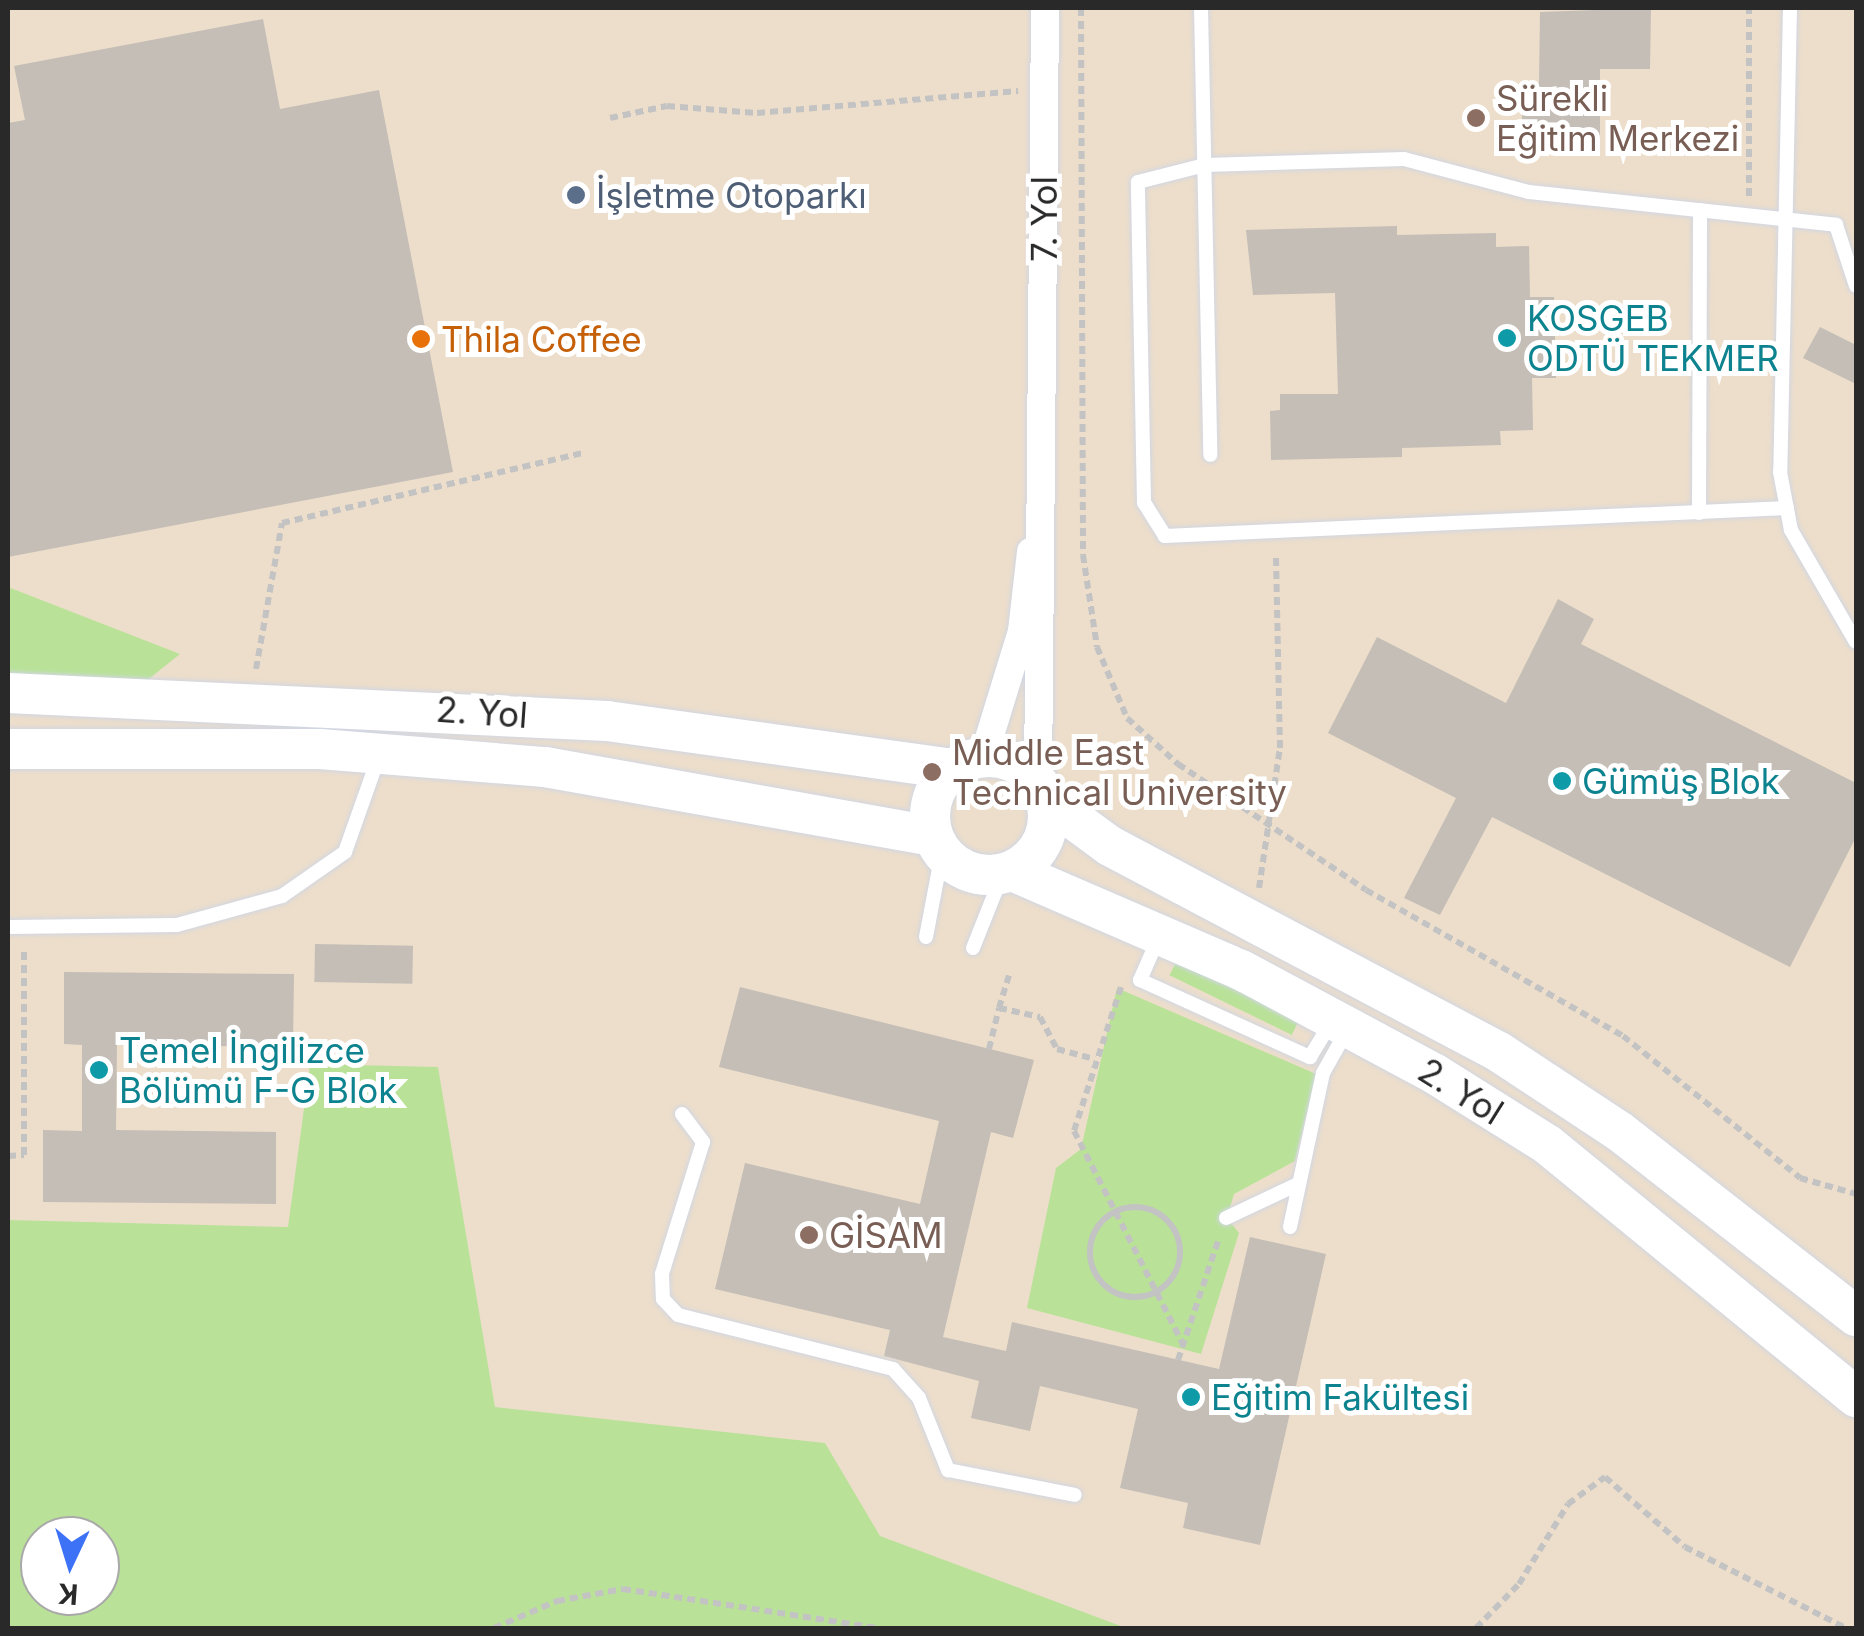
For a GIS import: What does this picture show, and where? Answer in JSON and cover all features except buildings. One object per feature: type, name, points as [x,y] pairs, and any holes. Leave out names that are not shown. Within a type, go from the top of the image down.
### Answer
[{"type":"street","name":"7. Yol","points":[[1042,790],[1044,8]]},
{"type":"street","name":"7. Yol","points":[[968,764],[1022,631],[1044,431]]},
{"type":"street","name":"2. Yol","points":[[8,693],[250,700],[606,721],[968,764],[1007,759],[1110,846],[1254,919],[1514,1062],[1856,1316]]},
{"type":"street","name":"2. Yol","points":[[8,749],[380,754],[545,767],[938,844],[974,874],[1007,873],[1161,934],[1342,1020],[1548,1146],[1843,1386]]},
{"type":"street","points":[[938,844],[932,800],[968,764]]},
{"type":"street","points":[[1007,873],[1039,849],[1042,790]]},
{"type":"street","points":[[1843,1386],[1856,1327]]},
{"type":"lane","points":[[1200,8],[1210,455]]},
{"type":"lane","points":[[1790,8],[1786,508],[1818,589],[1856,642]]},
{"type":"lane","points":[[1786,508],[1276,537],[1165,536],[1144,503],[1138,182],[1205,165],[1404,159],[1529,192],[1836,225],[1856,286]]},
{"type":"lane","points":[[1699,513],[1700,210]]},
{"type":"lane","points":[[8,927],[178,926],[282,896],[346,852],[380,754]]},
{"type":"lane","points":[[926,936],[938,844]]},
{"type":"lane","points":[[973,948],[1007,873]]},
{"type":"lane","points":[[1161,934],[1140,980],[1310,1058],[1342,1020]]},
{"type":"lane","points":[[1290,1227],[1323,1073],[1342,1020]]},
{"type":"lane","points":[[682,1114],[703,1142],[662,1274],[663,1299],[678,1315],[893,1369],[919,1398],[948,1470],[1075,1495]]},
{"type":"lane","points":[[1226,1218],[1298,1184]]},
{"type":"path","points":[[1082,8],[1084,555],[1096,647],[1127,718],[1268,825],[1624,1036],[1800,1178],[1856,1194]]},
{"type":"path","points":[[1748,215],[1750,8]]},
{"type":"path","points":[[610,118],[667,106],[758,113],[1044,88]]},
{"type":"path","points":[[250,700],[282,522],[582,453]]},
{"type":"path","points":[[1254,919],[1280,748],[1276,537]]},
{"type":"path","points":[[8,1156],[24,1155],[24,929]]},
{"type":"path","points":[[989,1049],[1008,974]]},
{"type":"path","points":[[1140,980],[1117,988],[1074,1131],[1183,1344]]},
{"type":"path","points":[[999,1008],[1040,1018],[1057,1049],[1096,1059]]},
{"type":"path","points":[[1148,1206],[1178,1233],[1176,1268],[1158,1290],[1122,1296],[1093,1275],[1090,1254],[1112,1210],[1148,1206]]},
{"type":"path","points":[[1178,1360],[1226,1218]]},
{"type":"path","points":[[1476,1628],[1519,1584],[1568,1504],[1605,1476],[1684,1547],[1846,1628]]},
{"type":"path","points":[[494,1628],[557,1601],[623,1589],[879,1628]]},
{"type":"shaded area","name":"Middle East Technical University","points":[[8,8],[1856,8],[1856,1628],[8,1628]]},
{"type":"green space","points":[[8,587],[180,654],[145,682],[8,675]]},
{"type":"green space","points":[[1177,960],[1299,1020],[1292,1035],[1170,975]]},
{"type":"green space","points":[[1117,988],[1316,1074],[1295,1161],[1234,1194],[1227,1218],[1239,1233],[1201,1354],[1027,1308],[1056,1168],[1081,1149]]},
{"type":"green space","points":[[310,1064],[438,1067],[495,1407],[825,1443],[880,1536],[1126,1628],[8,1628],[8,1220],[288,1227]]},
{"type":"place","name":"Sürekli Eğitim Merkezi","points":[[1476,118]]},
{"type":"place","name":"İşletme Otoparkı","points":[[576,195]]},
{"type":"place","name":"KOSGEB ODTÜ TEKMER","points":[[1507,338]]},
{"type":"place","name":"Thila Coffee","points":[[421,339]]},
{"type":"place","name":"Middle East Technical University","points":[[932,772]]},
{"type":"place","name":"Gümüş Blok","points":[[1562,781]]},
{"type":"place","name":"Temel İngilizce Bölümü F-G Blok","points":[[99,1070]]},
{"type":"place","name":"GİSAM","points":[[809,1235]]},
{"type":"place","name":"Eğitim Fakültesi","points":[[1191,1397]]}]
